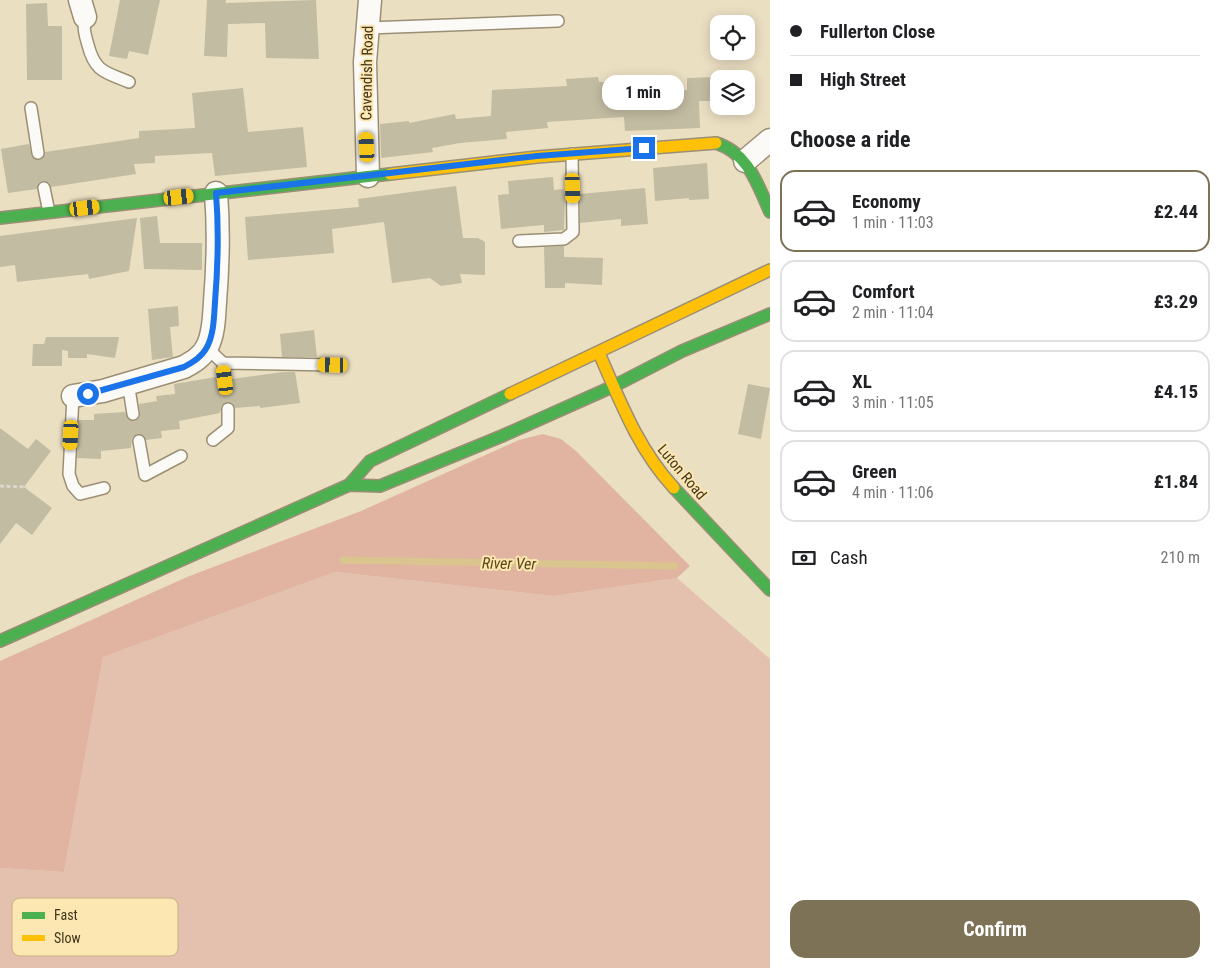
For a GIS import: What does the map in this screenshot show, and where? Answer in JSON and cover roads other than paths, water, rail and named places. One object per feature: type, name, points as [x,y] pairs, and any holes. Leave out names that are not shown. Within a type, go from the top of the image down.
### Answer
[{"type":"main road","points":[[1,218],[572,154],[716,143],[729,146],[745,160],[770,212]]},
{"type":"main road","points":[[0,641],[349,485],[370,461],[599,354],[770,270]]},
{"type":"main road","points":[[349,485],[380,486],[502,436],[614,386],[682,351],[770,314]]},
{"type":"main road","name":"Luton Road","points":[[599,354],[640,444],[658,471],[770,590]]},
{"type":"street","name":"Cavendish Road","points":[[368,176],[365,62],[370,0]]},
{"type":"street","points":[[745,160],[770,140]]},
{"type":"street","points":[[73,396],[103,390],[184,367],[194,362],[207,348],[212,330],[218,261],[219,229],[216,193]]},
{"type":"lane","points":[[83,9],[83,27],[92,61],[106,73],[129,82]]},
{"type":"lane","points":[[368,28],[558,21]]},
{"type":"lane","points":[[31,108],[38,153]]},
{"type":"lane","points":[[519,241],[564,239],[573,232],[572,154]]},
{"type":"lane","points":[[44,188],[48,212]]},
{"type":"lane","points":[[0,205],[1,218]]},
{"type":"lane","points":[[207,348],[223,363],[225,380]]},
{"type":"lane","points":[[223,363],[333,365]]},
{"type":"lane","points":[[128,382],[134,414]]},
{"type":"lane","points":[[73,396],[70,474],[73,486],[80,494],[104,488]]},
{"type":"lane","points":[[213,440],[228,428],[228,409]]},
{"type":"lane","points":[[139,442],[145,474],[180,456]]},
{"type":"waterway","name":"River Ver","points":[[343,560],[675,566]]}]
